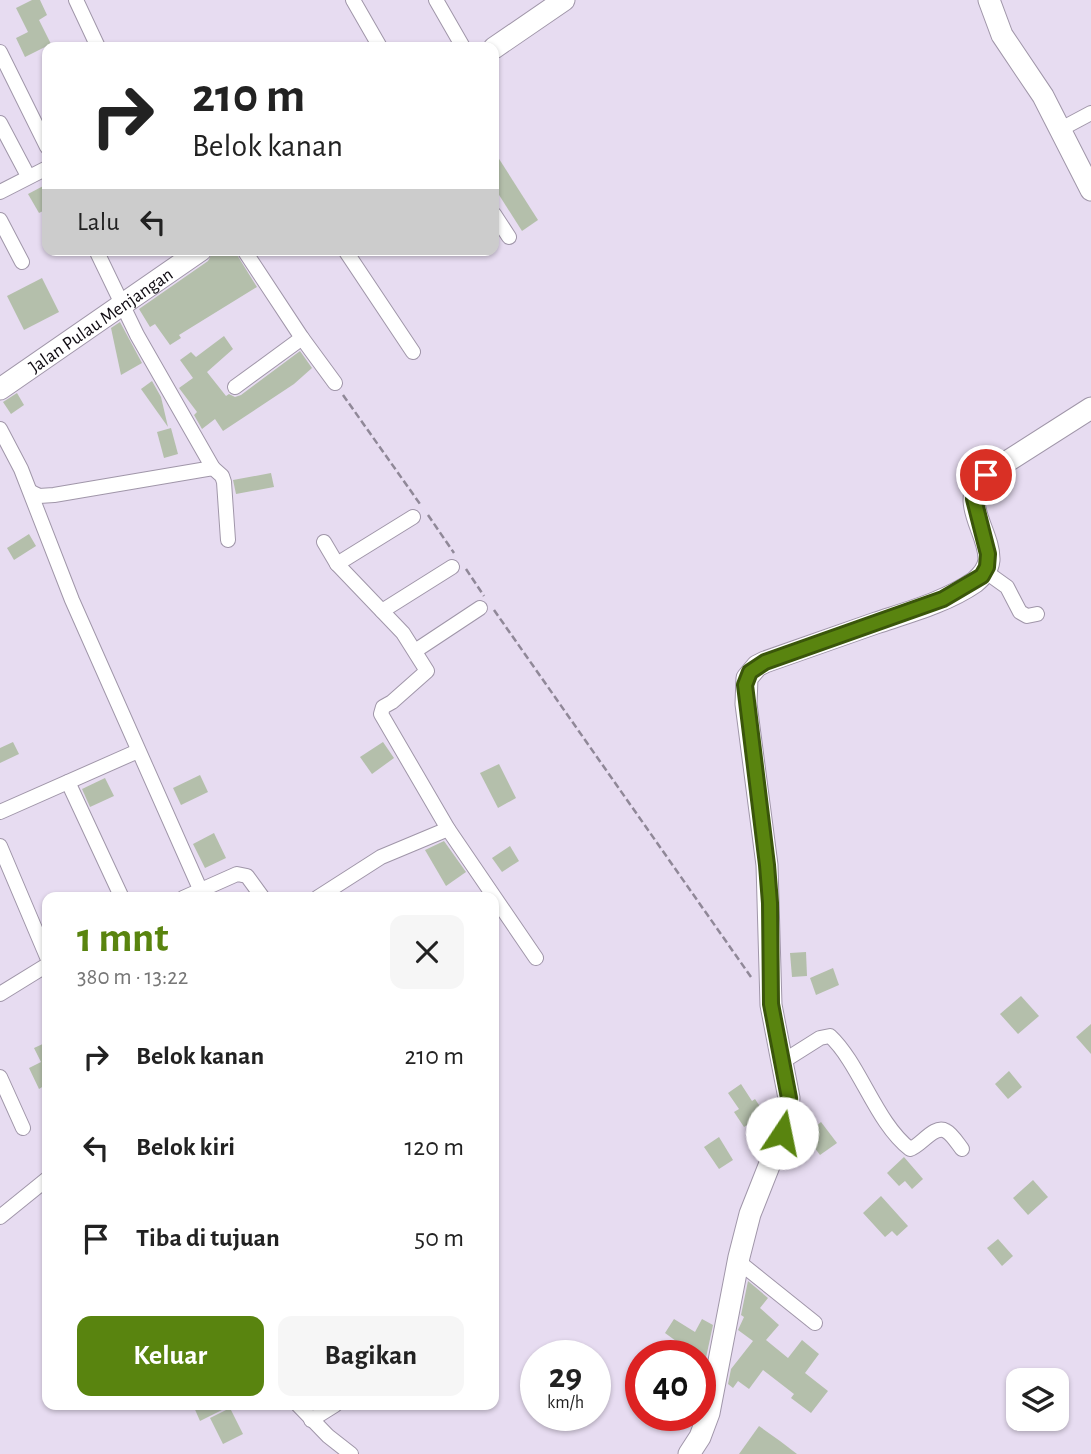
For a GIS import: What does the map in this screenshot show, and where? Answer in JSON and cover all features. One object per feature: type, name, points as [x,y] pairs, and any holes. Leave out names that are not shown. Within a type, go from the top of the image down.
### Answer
[{"type":"street","points":[[76,0],[96,42]]},
{"type":"street","points":[[353,0],[377,42]]},
{"type":"street","points":[[436,0],[460,42]]},
{"type":"street","points":[[499,45],[564,0]]},
{"type":"street","points":[[989,0],[1002,35],[1030,74],[1091,190]]},
{"type":"street","points":[[0,52],[42,137]]},
{"type":"street","points":[[1061,129],[1091,113]]},
{"type":"street","points":[[0,123],[28,176]]},
{"type":"street","points":[[0,192],[42,169]]},
{"type":"street","points":[[0,220],[22,262]]},
{"type":"street","points":[[499,222],[509,237]]},
{"type":"street","points":[[99,256],[165,385],[214,468],[222,476],[228,540]]},
{"type":"street","name":"Jalan Pulau Menjangan","points":[[0,389],[192,256]]},
{"type":"street","points":[[248,256],[335,383]]},
{"type":"street","points":[[349,256],[413,352]]},
{"type":"street","points":[[235,387],[302,338]]},
{"type":"street","points":[[689,1454],[700,1437],[709,1413],[750,1214],[787,1117],[789,1098],[771,1004],[768,878],[746,704],[747,678],[757,666],[765,662],[943,599],[975,582],[986,572],[988,554],[974,499],[977,483],[1091,408]]},
{"type":"street","points":[[0,429],[31,492],[72,600],[202,892]]},
{"type":"street","points":[[31,492],[39,496],[54,495],[214,468]]},
{"type":"street","points":[[337,564],[413,517]]},
{"type":"street","points":[[324,542],[337,564],[403,633],[428,671],[383,707],[381,714],[448,829],[491,892]]},
{"type":"street","points":[[382,611],[456,561]]},
{"type":"street","points":[[986,572],[1007,587],[1020,612],[1027,616],[1037,614]]},
{"type":"street","points":[[415,651],[487,605]]},
{"type":"street","points":[[0,812],[138,751]]},
{"type":"street","points":[[68,782],[118,892]]},
{"type":"street","points":[[326,892],[381,857],[448,829]]},
{"type":"street","points":[[0,846],[42,945]]},
{"type":"street","points":[[204,892],[230,876],[242,874],[247,876],[259,892]]},
{"type":"street","points":[[499,904],[536,958]]},
{"type":"street","points":[[0,994],[42,968]]},
{"type":"street","points":[[782,1062],[822,1037],[830,1036],[906,1146],[915,1148],[932,1133],[942,1129],[947,1131],[962,1149]]},
{"type":"street","points":[[0,1077],[23,1128]]},
{"type":"street","points":[[0,1217],[42,1183]]},
{"type":"street","points":[[738,1262],[815,1323]]},
{"type":"street","points":[[302,1410],[342,1451]]},
{"type":"street","points":[[311,1420],[327,1410]]},
{"type":"path","points":[[335,383],[456,561],[755,982]]},
{"type":"building","points":[[32,0],[40,0],[47,15],[39,20],[50,42],[42,42],[42,48],[25,57],[16,38],[28,32],[16,8]]},
{"type":"building","points":[[499,159],[538,220],[522,231],[499,195]]},
{"type":"building","points":[[42,187],[42,212],[39,213],[28,194]]},
{"type":"building","points":[[211,256],[238,256],[257,287],[179,335],[181,338],[170,345],[155,324],[150,327],[139,309],[208,261]]},
{"type":"building","points":[[42,278],[59,312],[24,330],[7,296]]},
{"type":"building","points":[[120,322],[142,363],[121,375],[111,328]]},
{"type":"building","points":[[224,336],[233,349],[207,372],[226,396],[241,395],[300,351],[312,368],[294,384],[223,431],[215,419],[202,429],[194,415],[197,412],[179,388],[193,378],[180,360],[191,352],[196,357]]},
{"type":"building","points":[[152,381],[161,397],[168,427],[141,389]]},
{"type":"building","points":[[17,393],[24,405],[11,414],[3,402]]},
{"type":"building","points":[[171,428],[178,454],[164,458],[157,432]]},
{"type":"building","points":[[271,473],[274,487],[236,494],[233,480]]},
{"type":"building","points":[[29,534],[36,546],[14,560],[7,548]]},
{"type":"building","points":[[13,742],[19,754],[0,763],[0,748]]},
{"type":"building","points":[[383,742],[394,758],[372,774],[360,757]]},
{"type":"building","points":[[499,764],[516,798],[498,808],[480,773]]},
{"type":"building","points":[[200,775],[208,792],[181,805],[173,788]]},
{"type":"building","points":[[105,778],[114,796],[90,807],[82,789]]},
{"type":"building","points":[[214,833],[226,858],[205,868],[193,844]]},
{"type":"building","points":[[444,841],[466,872],[446,886],[425,850]]},
{"type":"building","points":[[510,846],[519,861],[502,872],[492,858]]},
{"type":"building","points":[[806,952],[807,976],[792,977],[790,953]]},
{"type":"building","points":[[833,968],[839,985],[816,995],[810,978]]},
{"type":"building","points":[[1021,996],[1039,1016],[1018,1034],[1000,1014]]},
{"type":"building","points":[[1091,1024],[1091,1054],[1076,1037]]},
{"type":"building","points":[[42,1044],[42,1087],[39,1089],[29,1068],[41,1062],[34,1048]]},
{"type":"building","points":[[1009,1071],[1022,1087],[1008,1099],[995,1084]]},
{"type":"building","points":[[741,1084],[765,1114],[744,1127],[734,1112],[739,1109],[728,1093]]},
{"type":"building","points":[[821,1122],[837,1143],[820,1155],[805,1135]]},
{"type":"building","points":[[719,1137],[733,1160],[719,1169],[704,1147]]},
{"type":"building","points":[[904,1157],[923,1179],[912,1189],[905,1181],[899,1186],[887,1173]]},
{"type":"building","points":[[1033,1180],[1048,1197],[1028,1215],[1013,1198]]},
{"type":"building","points":[[881,1196],[908,1226],[897,1236],[892,1231],[885,1237],[863,1213]]},
{"type":"building","points":[[998,1239],[1013,1256],[1002,1266],[987,1248]]},
{"type":"building","points":[[748,1281],[768,1298],[760,1308],[779,1325],[766,1340],[788,1358],[802,1340],[819,1354],[805,1373],[828,1391],[811,1413],[791,1398],[794,1394],[763,1370],[749,1389],[738,1381],[733,1388],[728,1384],[731,1369],[753,1341],[738,1330],[744,1317],[741,1315]]},
{"type":"building","points":[[674,1319],[695,1332],[702,1319],[713,1325],[710,1340],[675,1340],[665,1333]]},
{"type":"building","points":[[195,1410],[222,1410],[200,1421]]},
{"type":"building","points":[[231,1410],[243,1434],[223,1444],[210,1418]]},
{"type":"building","points":[[759,1426],[780,1441],[797,1454],[739,1454]]},
{"type":"route","points":[[782,1133],[789,1098],[771,1004],[770,903],[746,704],[747,678],[750,672],[765,662],[902,615],[943,599],[975,582],[986,572],[989,561],[974,499],[977,483],[986,475]]}]
